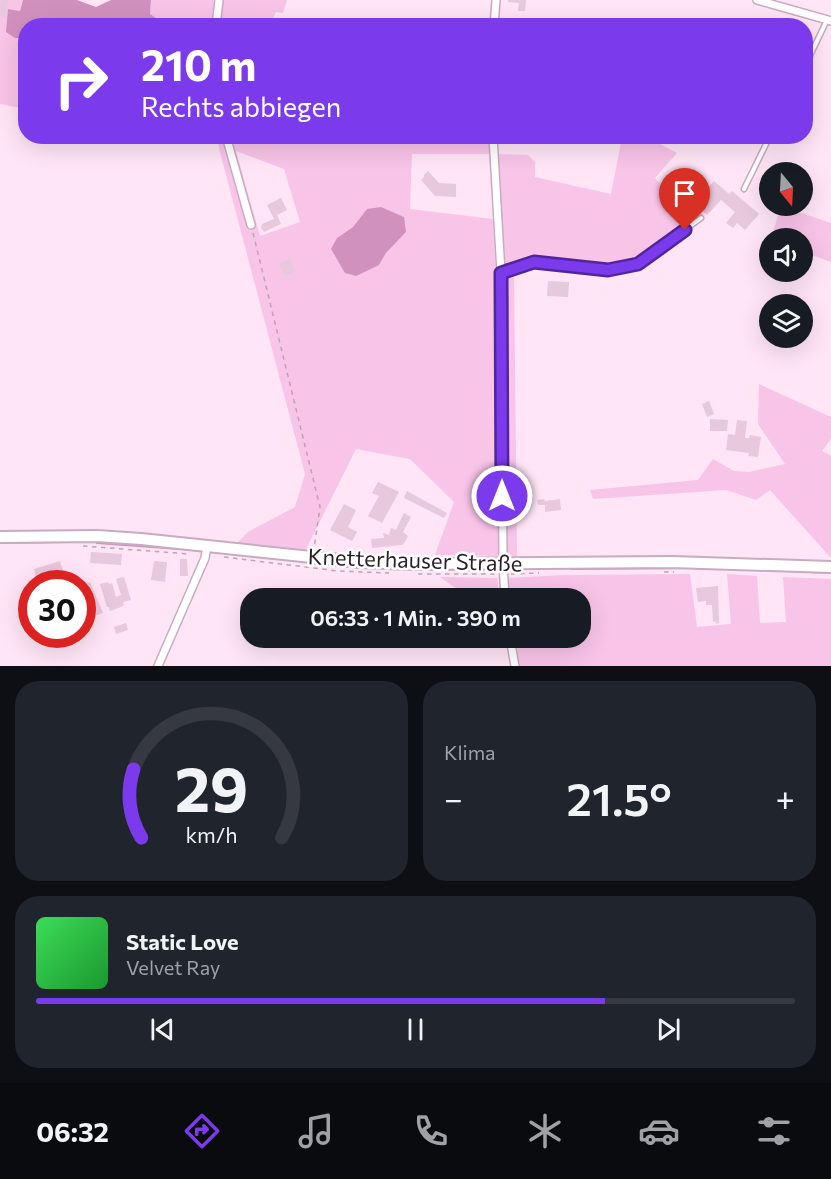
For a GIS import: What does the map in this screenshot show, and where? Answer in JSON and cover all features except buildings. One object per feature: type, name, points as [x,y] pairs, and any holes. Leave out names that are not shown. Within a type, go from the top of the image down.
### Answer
[{"type":"street","points":[[217,18],[219,0]]},
{"type":"street","points":[[495,18],[496,0]]},
{"type":"street","points":[[757,0],[829,20]]},
{"type":"street","points":[[228,144],[251,225]]},
{"type":"street","points":[[493,144],[501,273],[504,588]]},
{"type":"street","name":"Knetterhauser Straße","points":[[0,537],[97,536],[206,550],[503,569],[672,562],[831,567]]},
{"type":"street","points":[[158,666],[206,550]]},
{"type":"street","points":[[512,648],[515,666]]},
{"type":"lane","points":[[813,51],[829,20]]},
{"type":"lane","points":[[744,189],[766,144]]},
{"type":"lane","points":[[501,273],[534,262],[608,270],[638,264],[701,218]]},
{"type":"path","points":[[251,225],[320,507],[317,538],[311,558]]},
{"type":"path","points":[[78,545],[206,550],[338,571],[393,573]]},
{"type":"path","points":[[415,574],[503,569],[545,572]]},
{"type":"path","points":[[660,572],[684,572]]},
{"type":"shaded area","points":[[0,0],[23,0],[20,11],[8,9],[18,25],[18,108],[0,104]]},
{"type":"shaded area","points":[[23,0],[77,0],[96,7],[111,0],[151,0],[150,14],[156,18],[18,18],[18,38],[15,38],[6,32],[8,9],[20,11]]},
{"type":"shaded area","points":[[151,0],[214,0],[212,18],[156,18],[150,14]]},
{"type":"shaded area","points":[[223,0],[287,0],[283,13],[276,12],[273,18],[221,18]]},
{"type":"shaded area","points":[[218,144],[489,144],[489,154],[412,154],[410,209],[493,219],[497,302],[503,264],[497,154],[528,155],[535,162],[535,177],[611,194],[621,144],[660,144],[677,153],[655,178],[692,222],[634,262],[615,266],[549,257],[533,259],[514,271],[517,556],[435,555],[454,502],[410,459],[356,449],[305,551],[237,543],[248,532],[295,507],[305,474]],"holes":[[[236,151],[284,169],[300,222],[260,236]],[[367,209],[406,232],[386,253],[379,265],[337,238],[353,227]]]},
{"type":"shaded area","points":[[381,207],[404,217],[406,232],[386,253],[379,265],[356,276],[345,273],[331,249],[337,238],[353,227],[367,209]]},
{"type":"shaded area","points":[[778,216],[810,216],[831,223],[831,262],[813,256],[813,228],[774,228]]},
{"type":"shaded area","points":[[759,384],[831,417],[831,439],[822,451],[831,456],[831,558],[770,490],[756,500],[726,490],[593,499],[590,490],[698,480],[713,459],[734,471],[749,472],[785,464],[758,424]]},
{"type":"shaded area","points":[[690,574],[697,627],[731,624],[727,574],[757,576],[760,623],[786,622],[783,577],[831,579],[831,666],[520,666],[517,648],[591,648],[591,588],[509,588],[508,578]]},
{"type":"shaded area","points":[[440,577],[497,578],[498,588],[455,588]]},
{"type":"waterway","points":[[0,543],[60,542]]},
{"type":"waterway","points":[[97,543],[193,550]]},
{"type":"waterway","points":[[571,569],[685,568]]},
{"type":"waterway","points":[[693,568],[717,569]]},
{"type":"waterway","points":[[789,571],[831,573]]},
{"type":"route","points":[[502,496],[501,273],[534,262],[608,270],[638,264],[685,230]]}]
